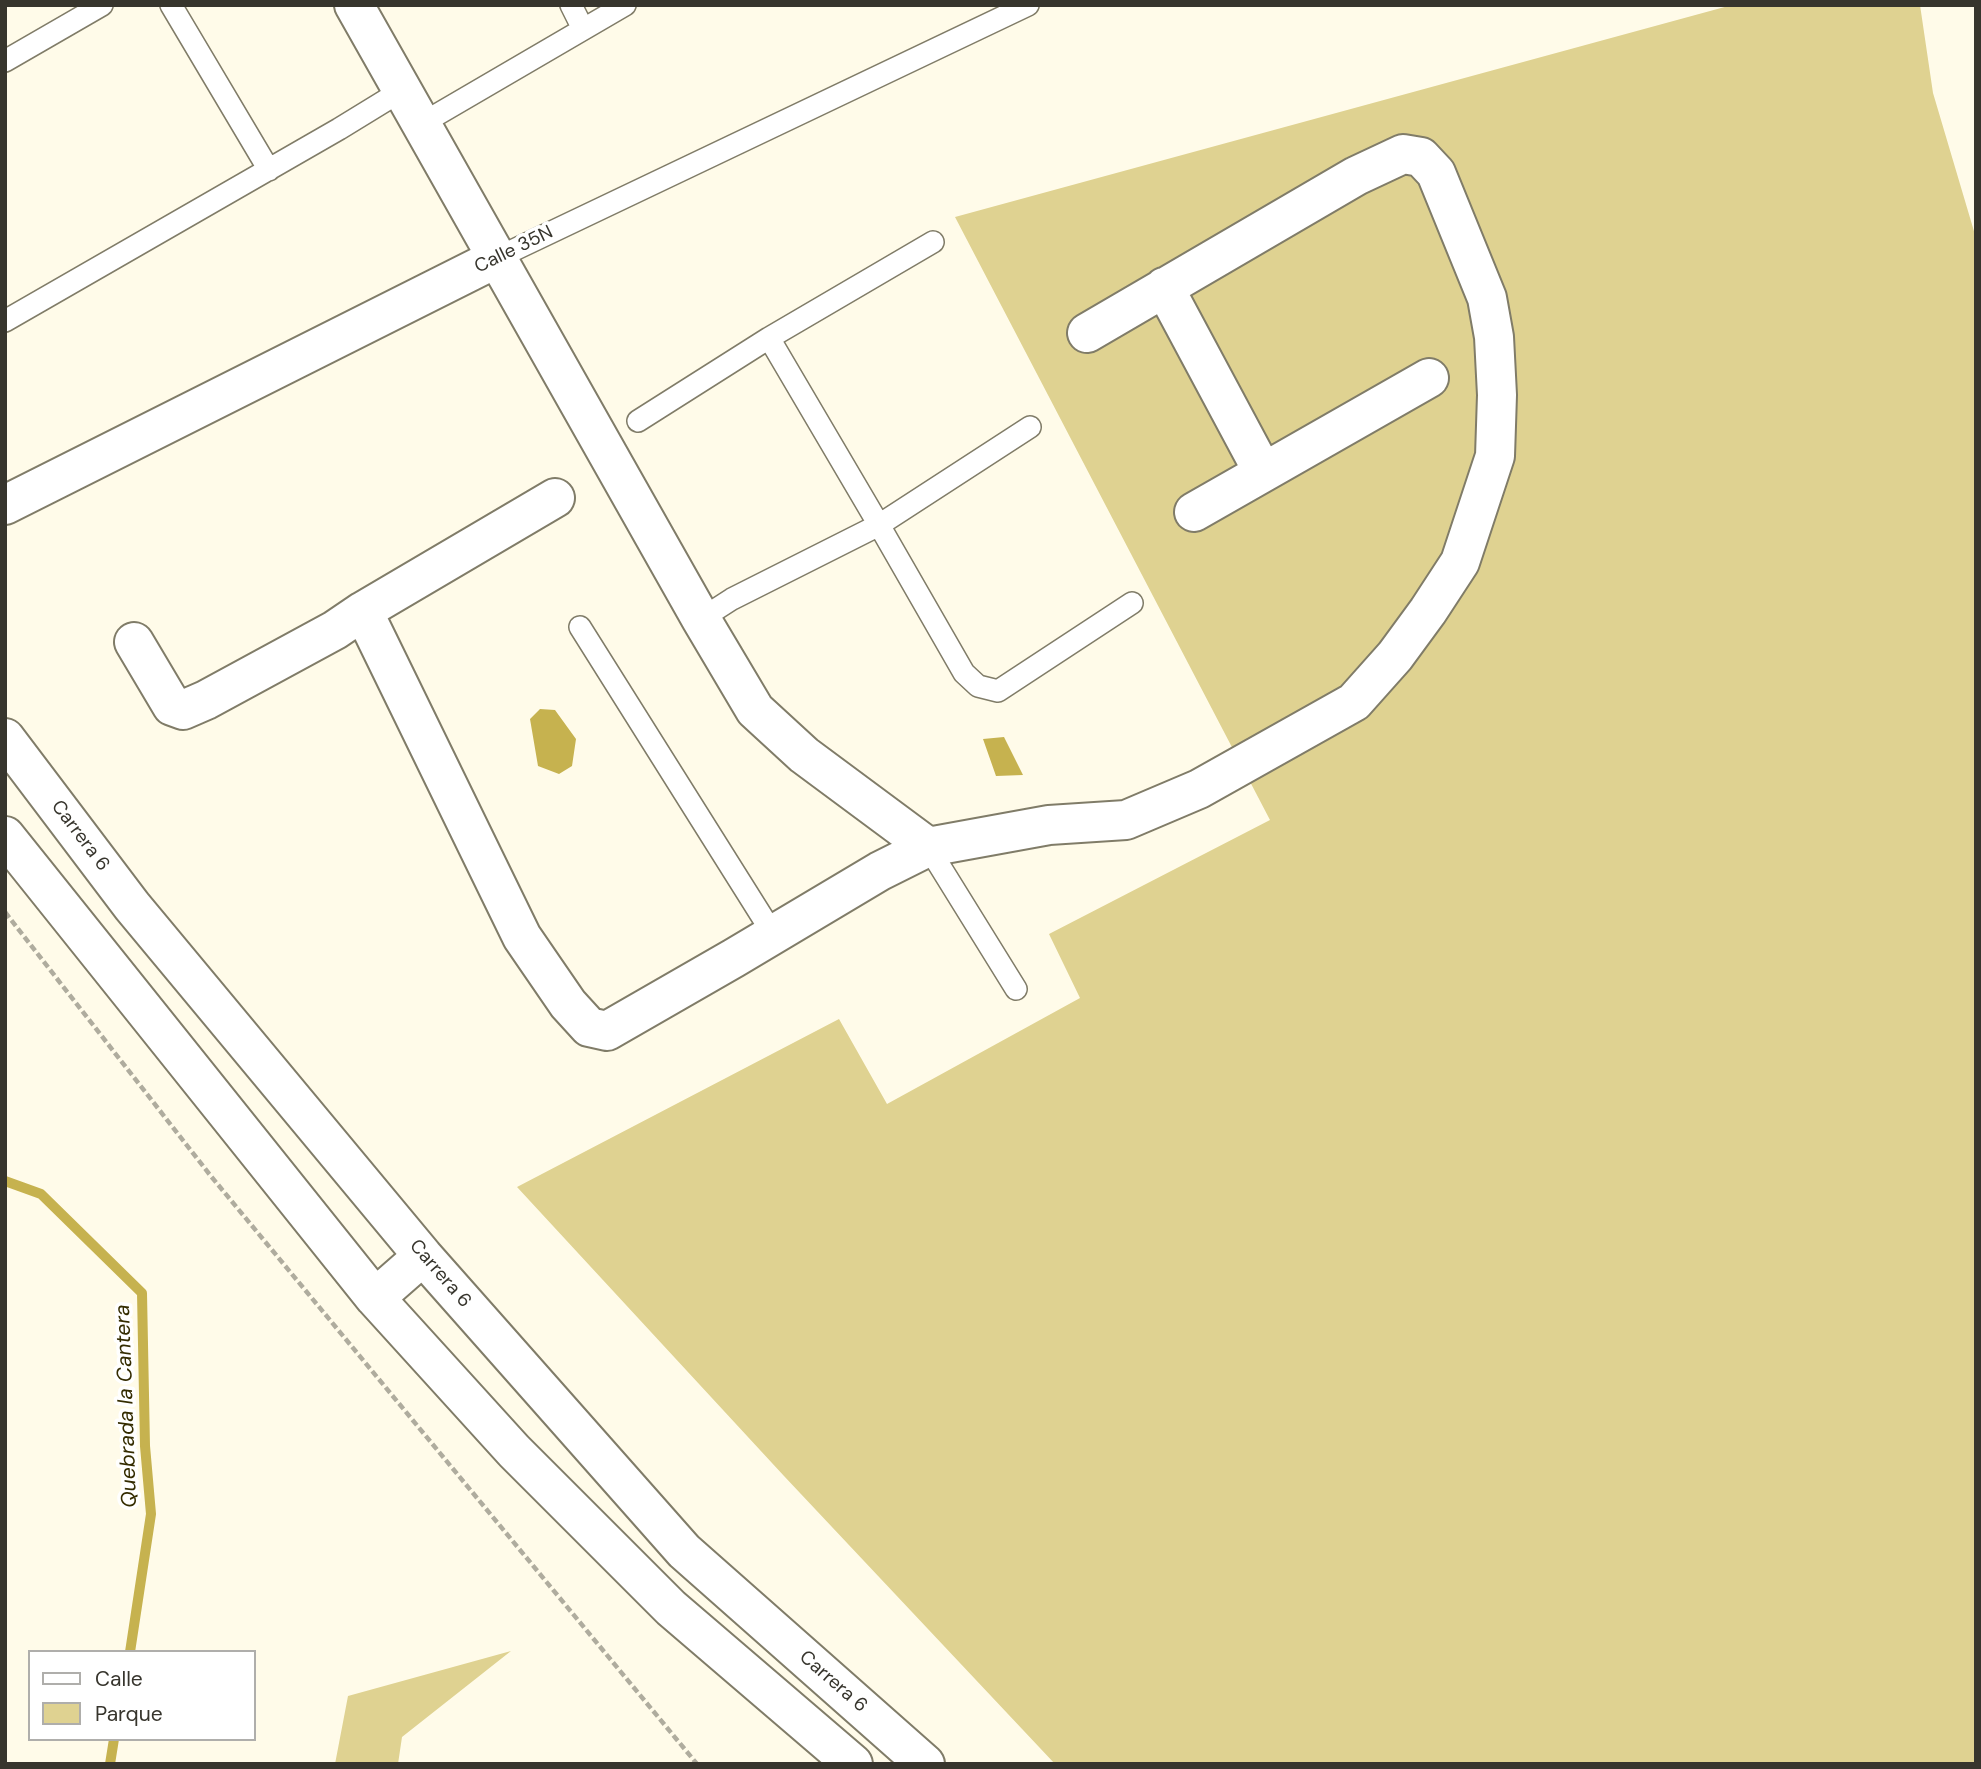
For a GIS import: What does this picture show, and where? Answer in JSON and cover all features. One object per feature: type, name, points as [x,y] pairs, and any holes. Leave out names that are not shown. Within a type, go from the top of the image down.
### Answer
[{"type":"street","points":[[354,5],[755,710],[804,755],[928,847]]},
{"type":"street","points":[[363,611],[522,937],[568,1003],[589,1027],[607,1031],[880,871],[928,847],[1049,825],[1126,820],[1199,789],[1354,702],[1395,656],[1428,611],[1460,562],[1495,456],[1497,395],[1494,337],[1487,298],[1436,173],[1421,157],[1403,154],[1356,176],[1087,332]]},
{"type":"street","name":"Calle 35N","points":[[5,505],[497,258]]},
{"type":"street","points":[[1164,288],[1263,472]]},
{"type":"street","points":[[1194,512],[1429,378]]},
{"type":"street","points":[[134,642],[172,706],[183,709],[206,700],[335,631],[363,611],[555,498]]},
{"type":"street","name":"Carrera 6","points":[[5,738],[132,906],[423,1256],[684,1551],[925,1764]]},
{"type":"street","points":[[5,836],[375,1298],[514,1451],[671,1608],[853,1764]]},
{"type":"street","points":[[375,1298],[423,1256]]},
{"type":"lane","points":[[5,61],[102,5]]},
{"type":"lane","points":[[171,5],[269,170]]},
{"type":"lane","points":[[571,5],[583,29]]},
{"type":"lane","points":[[421,124],[625,5]]},
{"type":"lane","name":"Calle 35N","points":[[497,258],[1028,5]]},
{"type":"lane","points":[[5,321],[339,130],[401,91]]},
{"type":"lane","points":[[638,421],[769,338],[933,242]]},
{"type":"lane","points":[[769,338],[964,673],[978,686],[998,691],[1132,603]]},
{"type":"lane","points":[[701,619],[732,599],[879,525],[1030,427]]},
{"type":"lane","points":[[580,627],[773,934]]},
{"type":"lane","points":[[928,847],[1016,989]]},
{"type":"path","points":[[5,912],[210,1175],[697,1764]]},
{"type":"green space","points":[[1732,5],[1920,5],[1933,93],[1976,238],[1976,1764],[1055,1764],[517,1187],[839,1019],[887,1104],[1080,998],[1049,934],[1270,820],[955,217]]},
{"type":"green space","points":[[511,1651],[402,1737],[398,1764],[335,1764],[348,1696]]},
{"type":"shaded area","points":[[540,709],[555,710],[576,739],[572,766],[559,774],[538,766],[530,719]]},
{"type":"shaded area","points":[[1004,737],[1023,775],[996,776],[983,739]]},
{"type":"waterway","name":"Quebrada la Cantera","points":[[5,1181],[41,1194],[142,1293],[145,1446],[151,1514],[130,1650]]},
{"type":"waterway","name":"Quebrada la Cantera","points":[[110,1764],[114,1741]]}]
